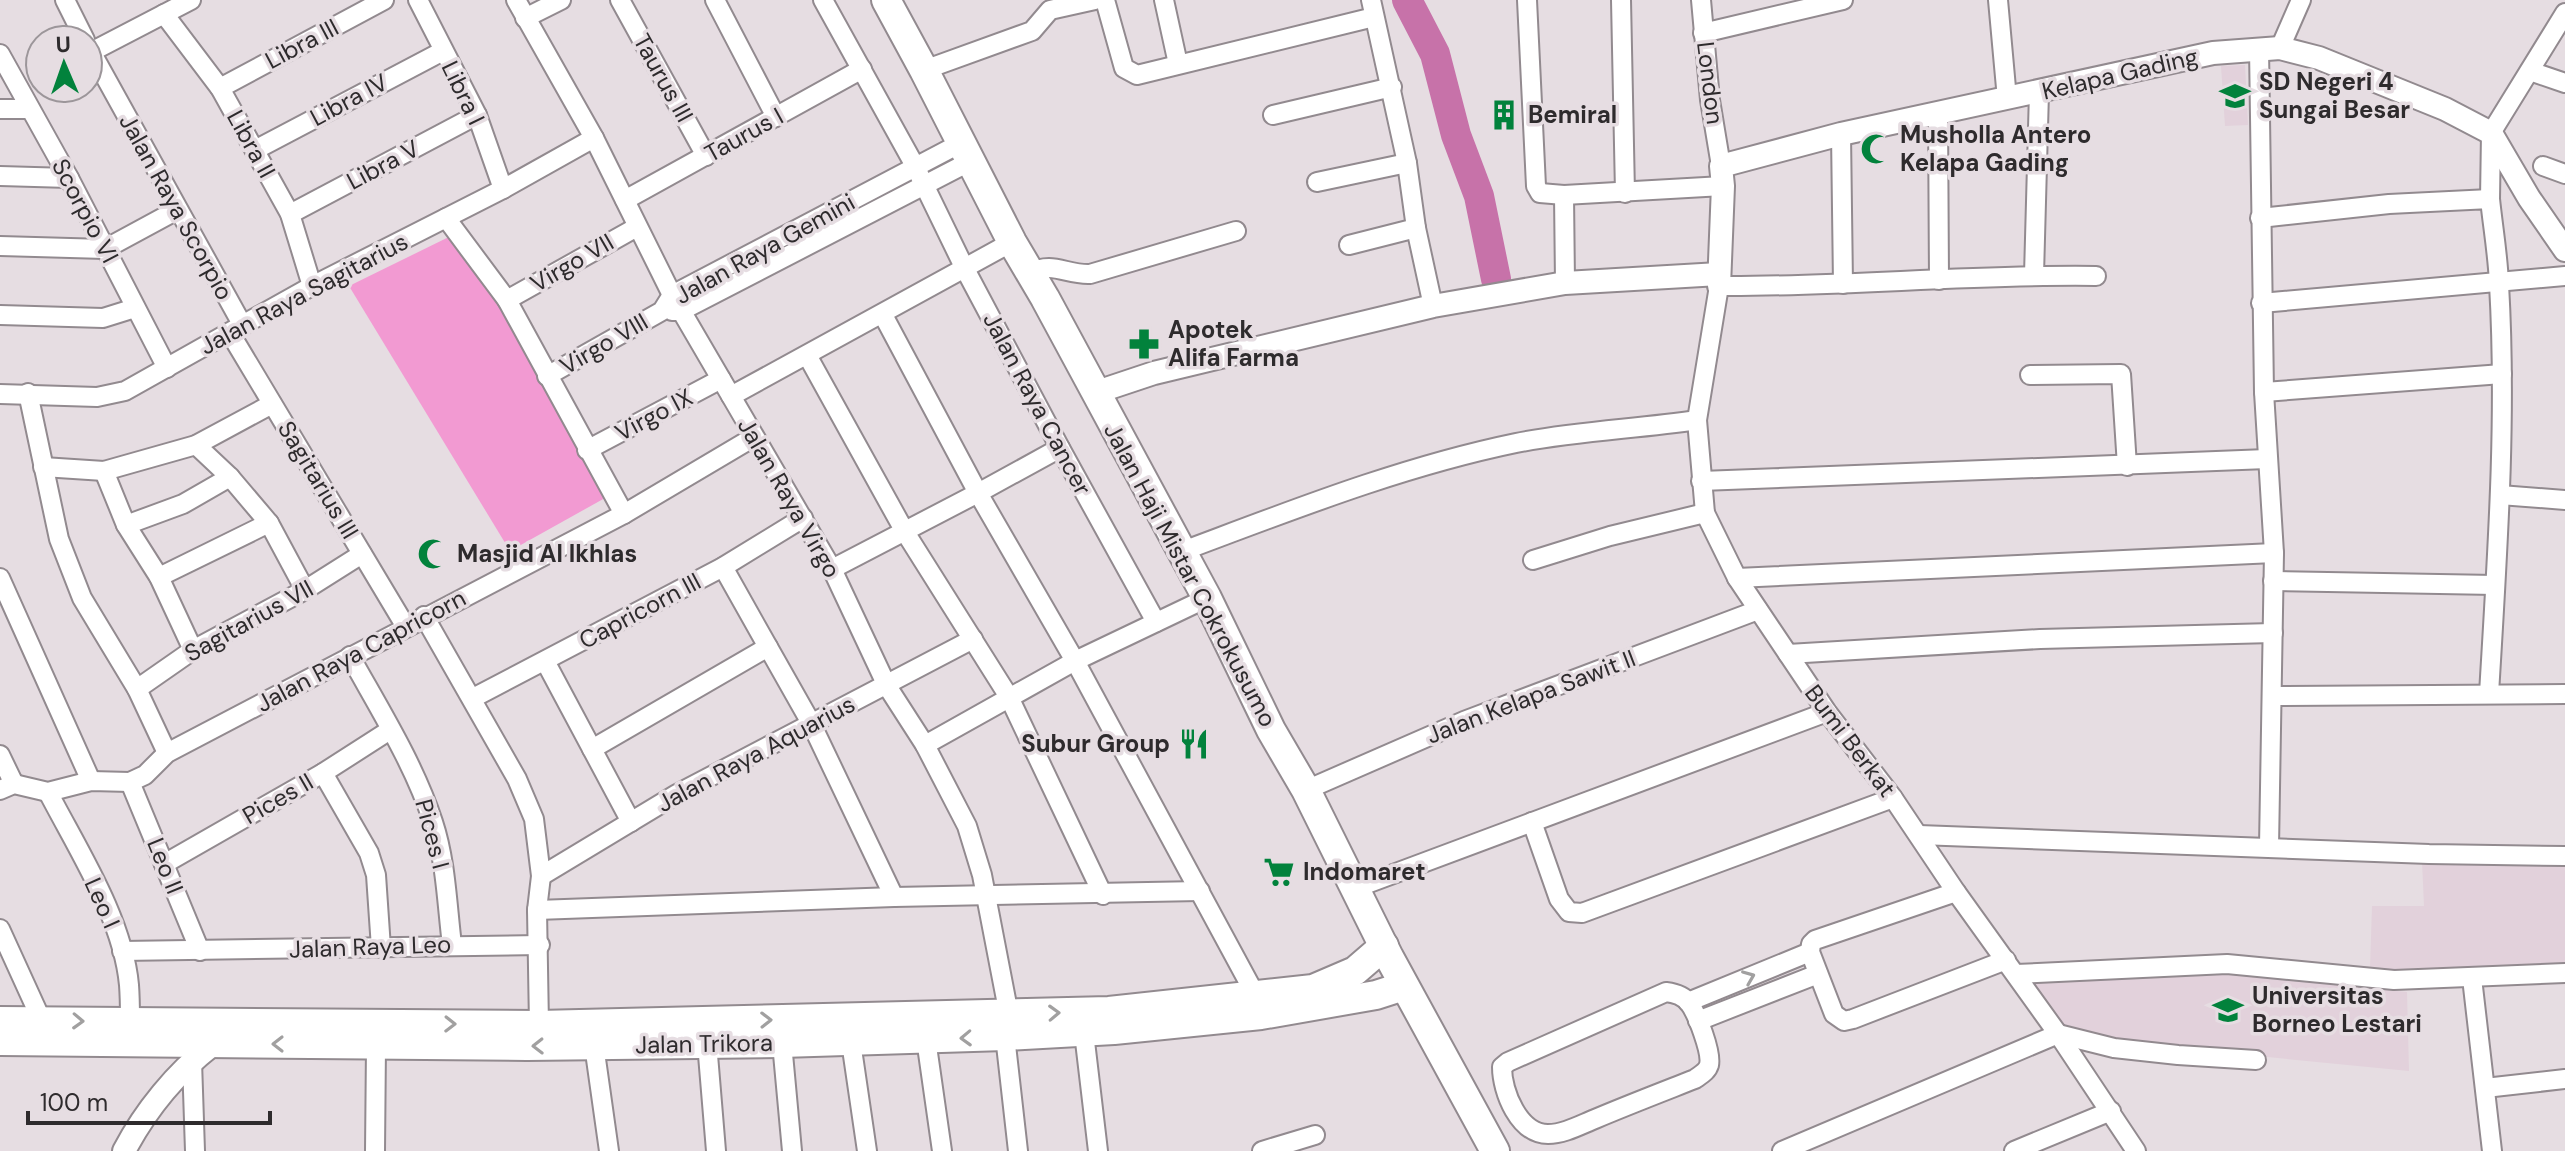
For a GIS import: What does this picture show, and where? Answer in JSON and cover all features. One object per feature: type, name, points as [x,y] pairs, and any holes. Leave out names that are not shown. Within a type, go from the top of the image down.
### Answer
[{"type":"main road","name":"Jalan Haji Mistar Cokrokusumo","points":[[886,0],[1012,242],[1207,598],[1353,889],[1489,1139]]},
{"type":"main road","name":"Jalan Trikora","points":[[18,1029],[130,1022],[385,1038],[594,1045],[926,1039],[1109,1011],[1313,989],[1355,971],[1384,946]]},
{"type":"main road","name":"Jalan Trikora","points":[[18,1029],[202,1053],[539,1025],[1007,1026],[1084,1033],[1261,1015],[1376,995],[1404,986]]},
{"type":"street","name":"Jalan Raya Scorpio","points":[[65,0],[77,24]]},
{"type":"street","points":[[104,39],[191,0]]},
{"type":"street","name":"Libra III","points":[[220,88],[384,0]]},
{"type":"street","name":"Libra I","points":[[418,0],[477,115],[503,189]]},
{"type":"street","name":"Jalan Raya Virgo","points":[[516,0],[594,138],[677,303],[832,569],[887,686],[925,745],[967,826],[976,849],[1007,1026],[1018,1151]]},
{"type":"street","points":[[525,18],[561,0]]},
{"type":"street","name":"Taurus III","points":[[620,0],[706,156]]},
{"type":"street","points":[[715,0],[776,117]]},
{"type":"street","name":"Jalan Raya Cancer","points":[[823,0],[919,175],[1060,448],[1156,622]]},
{"type":"street","points":[[924,70],[1032,31],[1050,10],[1095,0]]},
{"type":"street","points":[[1105,0],[1124,68],[1137,75],[1372,8],[1392,87],[1433,306]]},
{"type":"street","points":[[1164,0],[1178,64]]},
{"type":"street","points":[[1527,0],[1536,186],[1540,193],[1625,193],[1722,176],[1719,280]]},
{"type":"street","points":[[1621,0],[1625,193]]},
{"type":"street","name":"London","points":[[1701,0],[1710,100],[1722,176]]},
{"type":"street","points":[[1703,33],[1843,0]]},
{"type":"street","points":[[1998,0],[2007,99]]},
{"type":"street","points":[[2269,847],[2274,553],[2264,392],[2260,218],[2270,48],[2301,0]]},
{"type":"street","points":[[2489,694],[2500,495],[2502,374],[2499,283],[2490,199],[2491,133],[2565,13]]},
{"type":"street","name":"Libra II","points":[[164,14],[220,88],[290,214],[312,286]]},
{"type":"street","name":"Kelapa Gading","points":[[1722,176],[1841,134],[2213,53],[2270,48],[2319,58],[2405,91],[2491,133]]},
{"type":"street","name":"Libra IV","points":[[255,150],[443,51]]},
{"type":"street","name":"Scorpio VI","points":[[0,54],[69,178],[167,368]]},
{"type":"street","name":"Taurus I","points":[[625,200],[862,69]]},
{"type":"street","points":[[2530,71],[2565,83]]},
{"type":"street","name":"Jalan Raya Scorpio","points":[[104,75],[177,210],[236,330]]},
{"type":"street","points":[[1273,115],[1392,87]]},
{"type":"street","points":[[2034,275],[2039,92]]},
{"type":"street","points":[[0,109],[30,109]]},
{"type":"street","points":[[1938,112],[1939,280]]},
{"type":"street","name":"Libra V","points":[[290,214],[477,115]]},
{"type":"street","points":[[2491,133],[2529,198],[2565,250]]},
{"type":"street","points":[[1841,134],[1843,284]]},
{"type":"street","name":"Jalan Raya Sagitarius","points":[[0,394],[111,396],[125,391],[312,286],[503,189],[594,138]]},
{"type":"street","name":"Jalan Raya Gemini","points":[[662,311],[965,152]]},
{"type":"street","points":[[1317,182],[1407,163]]},
{"type":"street","points":[[2543,166],[2565,174]]},
{"type":"street","points":[[0,176],[69,178]]},
{"type":"street","points":[[1570,195],[1572,282]]},
{"type":"street","points":[[2260,218],[2389,204],[2490,199]]},
{"type":"street","points":[[0,246],[105,249],[177,210]]},
{"type":"street","points":[[446,218],[507,300],[624,514]]},
{"type":"street","name":"Virgo VII","points":[[507,300],[637,227]]},
{"type":"street","points":[[1349,245],[1416,228]]},
{"type":"street","points":[[1030,273],[1049,266],[1076,275],[1090,274],[1236,231]]},
{"type":"street","points":[[731,396],[1012,242]]},
{"type":"street","points":[[1094,393],[1154,373],[1433,306],[1572,282],[1719,280],[1843,284],[2034,275],[2096,276]]},
{"type":"street","points":[[2261,303],[2565,276]]},
{"type":"street","name":"Bumi Berkat","points":[[1719,280],[1697,420],[1705,513],[1737,578],[1758,610],[1827,712],[1919,835],[2136,1151]]},
{"type":"street","points":[[0,315],[103,318],[135,308]]},
{"type":"street","name":"Virgo VIII","points":[[547,376],[662,311]]},
{"type":"street","points":[[883,315],[1256,996]]},
{"type":"street","name":"Sagitarius III","points":[[236,330],[272,404],[406,627]]},
{"type":"street","points":[[807,355],[905,532],[1009,697],[1103,895]]},
{"type":"street","points":[[2030,375],[2121,374],[2127,466]]},
{"type":"street","points":[[2264,392],[2502,374]]},
{"type":"street","name":"Virgo IX","points":[[587,450],[721,379]]},
{"type":"street","points":[[28,393],[59,539],[82,598],[137,689],[167,753]]},
{"type":"street","points":[[43,467],[104,471],[196,445],[272,404]]},
{"type":"street","points":[[1180,552],[1427,464],[1569,434],[1697,420]]},
{"type":"street","name":"Jalan Raya Capricorn","points":[[130,782],[145,775],[167,753],[624,514],[754,437]]},
{"type":"street","points":[[196,445],[230,477],[269,523],[305,590]]},
{"type":"street","points":[[832,569],[1060,448]]},
{"type":"street","points":[[1701,481],[2267,459]]},
{"type":"street","points":[[104,471],[126,525],[159,577],[193,650]]},
{"type":"street","points":[[126,525],[183,504],[230,477]]},
{"type":"street","points":[[2500,495],[2565,500]]},
{"type":"street","points":[[1533,560],[1610,536],[1705,513]]},
{"type":"street","name":"Capricorn III","points":[[473,698],[723,567],[803,518]]},
{"type":"street","points":[[159,577],[269,523]]},
{"type":"street","points":[[1737,578],[2274,553]]},
{"type":"street","name":"Sagitarius VII","points":[[137,689],[193,650],[305,590],[362,554]]},
{"type":"street","points":[[723,567],[811,723],[894,897]]},
{"type":"street","points":[[0,578],[91,781]]},
{"type":"street","points":[[2273,581],[2495,585]]},
{"type":"street","points":[[925,745],[1075,661],[1207,598]]},
{"type":"street","name":"Jalan Kelapa Sawit II","points":[[1306,790],[1464,721],[1758,610]]},
{"type":"street","points":[[424,616],[517,779],[534,819],[541,876],[537,910],[539,1025]]},
{"type":"street","points":[[1788,654],[2040,639],[2273,633]]},
{"type":"street","name":"Jalan Raya Aquarius","points":[[541,876],[677,794],[973,639]]},
{"type":"street","points":[[592,749],[768,647]]},
{"type":"street","name":"Pices I","points":[[350,656],[421,789],[434,824],[452,945]]},
{"type":"street","points":[[545,661],[631,822]]},
{"type":"street","points":[[2272,696],[2565,694]]},
{"type":"street","points":[[1353,889],[1827,712]]},
{"type":"street","name":"Pices II","points":[[164,864],[323,773],[390,730]]},
{"type":"street","points":[[0,755],[7,787],[48,792],[91,781],[130,782]]},
{"type":"street","points":[[323,773],[369,853],[376,875],[381,948]]},
{"type":"street","name":"Leo II","points":[[130,782],[200,951]]},
{"type":"street","name":"Leo I","points":[[48,792],[108,912],[122,951],[129,984],[130,1022]]},
{"type":"street","points":[[1532,822],[1559,899],[1569,912],[1582,913],[1893,798]]},
{"type":"street","points":[[1919,835],[2429,854],[2565,856]]},
{"type":"street","points":[[537,910],[894,897],[1200,891]]},
{"type":"street","points":[[1956,892],[1815,940],[1810,952],[1834,1014],[1844,1021],[2011,967],[2227,964],[2394,980],[2565,973]]},
{"type":"street","points":[[0,929],[18,1029]]},
{"type":"street","name":"Jalan Raya Leo","points":[[122,951],[540,945]]},
{"type":"street","points":[[1688,1002],[1810,952]]},
{"type":"street","points":[[1698,1021],[1818,974]]},
{"type":"street","points":[[2472,978],[2492,1151]]},
{"type":"street","points":[[1674,993],[1688,1002],[1698,1021],[1709,1064],[1704,1073],[1560,1133],[1536,1132],[1525,1125],[1516,1112],[1502,1074],[1502,1067],[1508,1062],[1656,994],[1674,993]]},
{"type":"street","points":[[1084,1033],[1098,1151]]},
{"type":"street","points":[[1782,1151],[1804,1147],[2058,1034],[2114,1048],[2256,1060]]},
{"type":"street","points":[[375,1151],[385,1038]]},
{"type":"street","points":[[926,1039],[942,1151]]},
{"type":"street","points":[[851,1042],[867,1151]]},
{"type":"street","points":[[707,1043],[716,1151]]},
{"type":"street","points":[[782,1043],[792,1151]]},
{"type":"street","points":[[594,1045],[609,1151]]},
{"type":"street","points":[[124,1151],[158,1099],[202,1053]]},
{"type":"street","points":[[195,1151],[202,1053]]},
{"type":"street","points":[[2485,1088],[2565,1079]]},
{"type":"street","points":[[2014,1151],[2111,1111]]},
{"type":"street","points":[[1489,1139],[1516,1112]]},
{"type":"street","points":[[1262,1151],[1315,1135]]},
{"type":"shaded area","name":"SD Negeri 4 Sungai Besar","points":[[2245,65],[2248,125],[2225,126],[2221,66]]},
{"type":"shaded area","points":[[459,232],[605,498],[510,551],[349,286]]},
{"type":"shaded area","points":[[2422,861],[2565,862],[2565,963],[2404,973],[2370,968],[2372,906],[2424,906]]},
{"type":"shaded area","name":"Universitas Borneo Lestari","points":[[2227,974],[2407,992],[2409,1071],[2114,1042],[2062,1029],[2028,980]]},
{"type":"waterway","points":[[1407,0],[1435,54],[1456,135],[1479,196],[1496,279]]},
{"type":"place","name":"SD Negeri 4 Sungai Besar","points":[[2235,96]]},
{"type":"place","name":"Bemiral","points":[[1504,115]]},
{"type":"place","name":"Musholla Antero Kelapa Gading","points":[[1876,149]]},
{"type":"place","name":"Apotek Alifa Farma","points":[[1144,344]]},
{"type":"place","name":"Masjid Al Ikhlas","points":[[433,554]]},
{"type":"place","name":"Subur Group","points":[[1194,744]]},
{"type":"place","name":"Indomaret","points":[[1279,872]]},
{"type":"place","name":"Universitas Borneo Lestari","points":[[2228,1010]]}]
